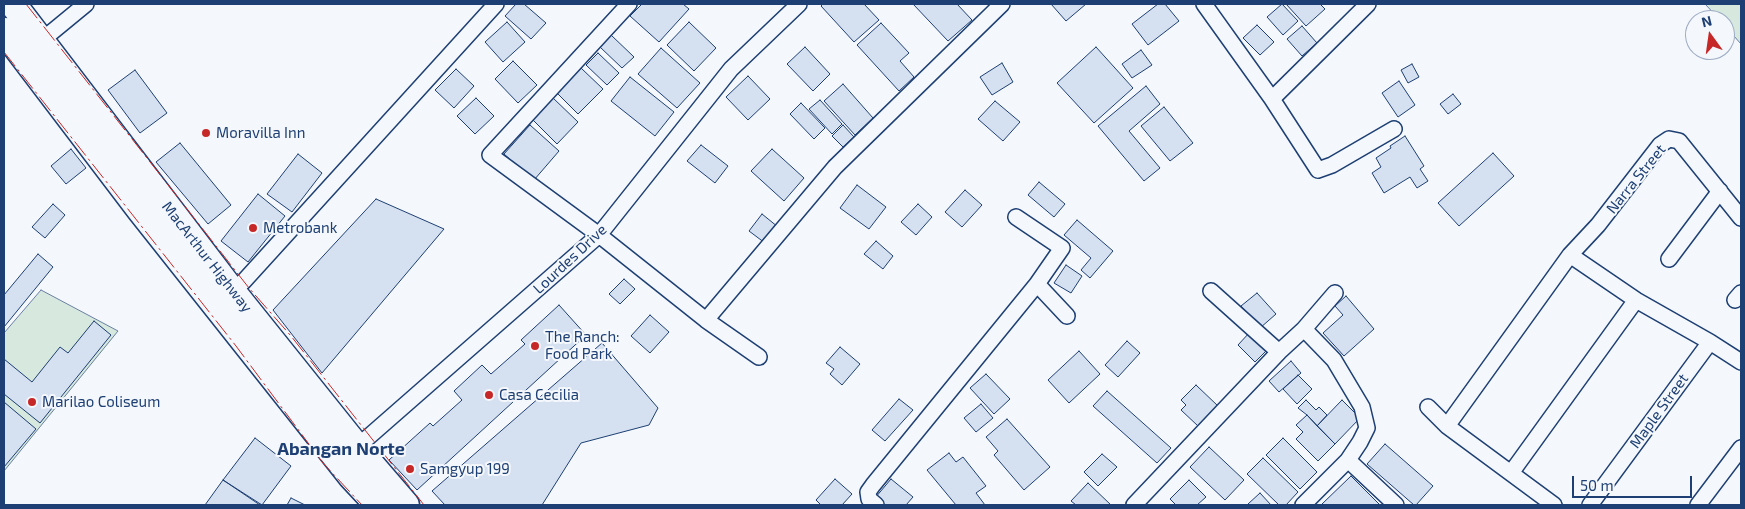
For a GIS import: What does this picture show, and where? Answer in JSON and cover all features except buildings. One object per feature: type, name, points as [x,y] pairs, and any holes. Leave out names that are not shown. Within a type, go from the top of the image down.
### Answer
[{"type":"highway","name":"MacArthur Highway","points":[[12,4],[232,291],[406,505]]},
{"type":"highway","name":"MacArthur Highway","points":[[4,31],[140,210],[341,462],[378,505]]},
{"type":"street","points":[[41,41],[86,4]]},
{"type":"street","points":[[232,291],[496,4]]},
{"type":"street","points":[[628,4],[490,155],[599,235],[706,320],[759,358]]},
{"type":"street","name":"Lourdes Drive","points":[[357,447],[599,235],[731,69],[799,4]]},
{"type":"street","points":[[706,320],[834,168],[1002,4]]},
{"type":"street","points":[[1204,4],[1272,99],[1318,170],[1332,165],[1394,129]]},
{"type":"street","points":[[1272,99],[1368,4]]},
{"type":"street","name":"Narra Street","points":[[1570,255],[1598,225],[1660,145],[1669,139],[1680,141],[1741,218]]},
{"type":"street","points":[[1669,259],[1720,192]]},
{"type":"street","points":[[876,505],[869,499],[868,492],[873,485],[1037,284],[1062,248],[1016,217]]},
{"type":"street","points":[[1447,426],[1570,255],[1636,300],[1741,362]]},
{"type":"street","points":[[1037,284],[1067,316]]},
{"type":"street","points":[[1211,292],[1279,352]]},
{"type":"street","points":[[1134,505],[1279,352],[1304,329],[1335,293]]},
{"type":"street","points":[[1511,473],[1636,300]]},
{"type":"street","points":[[1303,505],[1348,460],[1367,428],[1362,407],[1334,360],[1304,329]]},
{"type":"street","name":"Maple Street","points":[[1590,505],[1710,342]]},
{"type":"street","points":[[1428,407],[1447,426],[1554,505]]},
{"type":"street","points":[[1698,505],[1741,448]]},
{"type":"street","points":[[1348,460],[1396,505]]},
{"type":"shaded area","points":[[1705,4],[1741,4],[1741,44],[1735,37],[1735,10],[1711,10]]},
{"type":"shaded area","name":"Marilao Coliseum","points":[[41,290],[118,331],[4,471],[4,333]]},
{"type":"power","points":[[26,4],[249,288],[291,336],[424,505]]},
{"type":"power","points":[[4,52],[236,346],[323,463],[362,505]]},
{"type":"place","name":"Moravilla Inn","points":[[206,133]]},
{"type":"place","name":"Metrobank","points":[[253,228]]},
{"type":"place","name":"The Ranch: Food Park","points":[[535,346]]},
{"type":"place","name":"Casa Cecilia","points":[[489,395]]},
{"type":"place","name":"Marilao Coliseum","points":[[32,402]]},
{"type":"place","name":"Samgyup 199","points":[[410,469]]},
{"type":"district","name":"Abangan Norte","points":[[341,449]]}]
